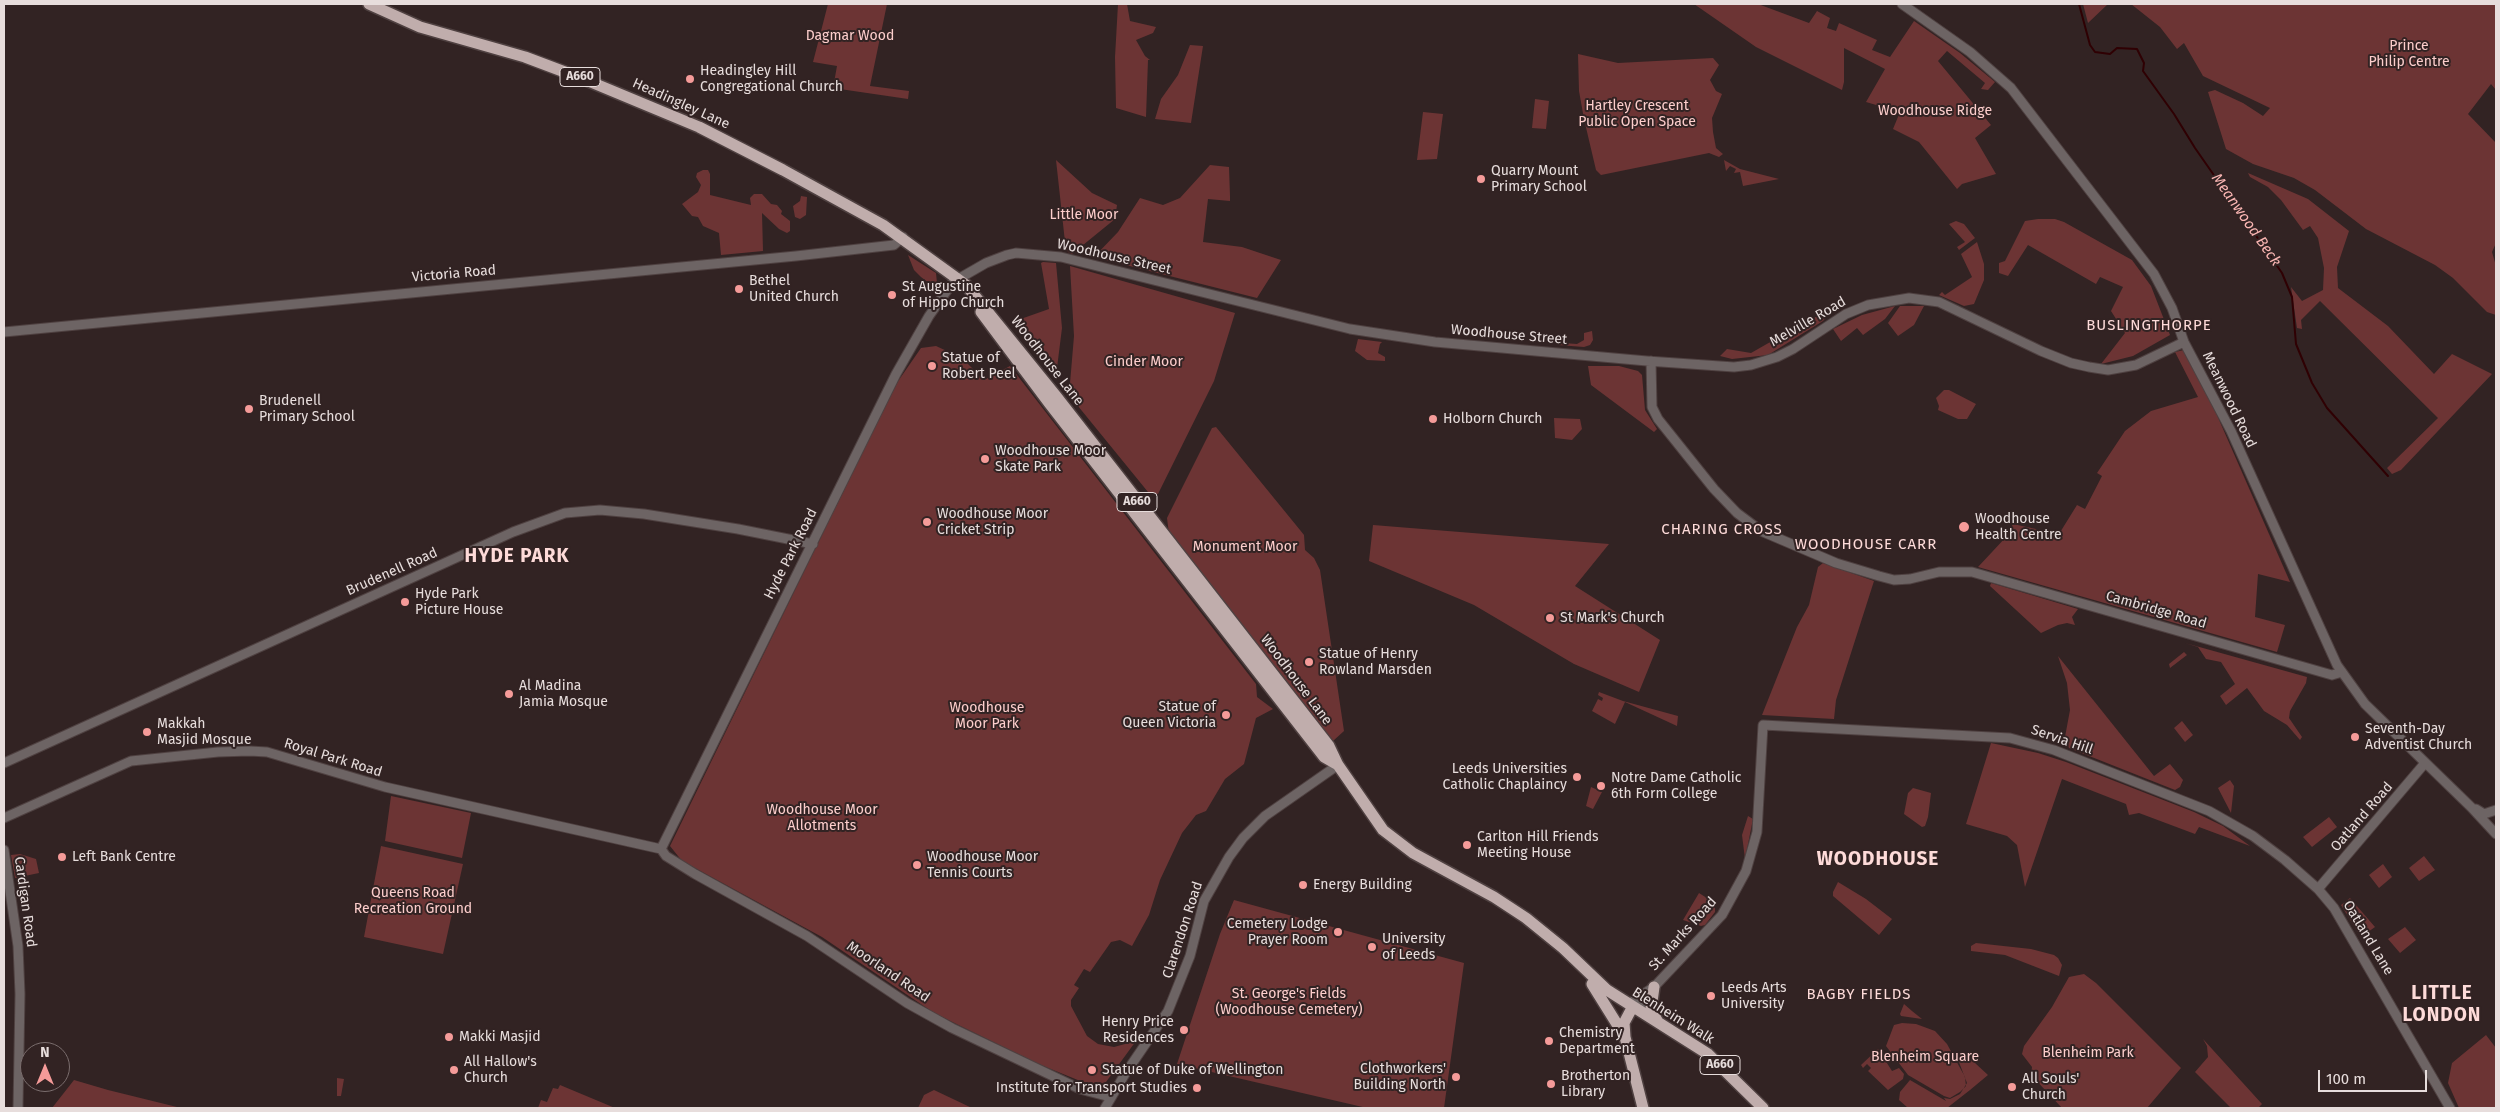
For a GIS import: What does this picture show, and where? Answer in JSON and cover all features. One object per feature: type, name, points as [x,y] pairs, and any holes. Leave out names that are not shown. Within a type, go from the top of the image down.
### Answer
[{"type":"highway","name":"Headingley Lane","points":[[369,4],[420,27],[555,68],[660,110],[750,152],[903,238],[957,279]]},
{"type":"highway","name":"Woodhouse Lane","points":[[957,279],[962,290],[981,311],[1049,403],[1324,757],[1338,765],[1391,839],[1522,915],[1563,948],[1586,972],[1587,979],[1608,1008],[1625,1037],[1643,1108]]},
{"type":"highway","name":"Blenheim Walk","points":[[1586,972],[1632,1008],[1708,1054],[1763,1108]]},
{"type":"highway","points":[[1654,987],[1651,1008],[1658,1022]]},
{"type":"highway","points":[[1608,1008],[1617,1013],[1632,1008]]},
{"type":"highway","name":"A660","points":[[1625,1037],[1624,1023],[1632,1008]]},
{"type":"street","name":"Meanwood Road","points":[[1902,4],[1970,52],[2010,88],[2154,274],[2169,302],[2184,342],[2231,430],[2342,672],[2365,704],[2471,807],[2496,834]]},
{"type":"street","name":"Victoria Road","points":[[4,332],[894,246],[903,238]]},
{"type":"street","name":"Woodhouse Street","points":[[957,279],[1007,254],[1061,257],[1341,327],[1434,342],[1651,361]]},
{"type":"street","name":"Hyde Park Road","points":[[662,849],[774,618],[813,544],[896,374],[929,316],[948,287],[957,279]]},
{"type":"street","name":"Melville Road","points":[[1651,361],[1734,367],[1758,364],[1793,349],[1846,314],[1884,301],[1909,298],[1935,301],[1975,318],[2041,351],[2071,363],[2108,370],[2136,365],[2184,342]]},
{"type":"street","name":"Cambridge Road","points":[[1651,361],[1652,407],[1658,419],[1714,489],[1737,513],[1761,531],[1855,570],[1894,580],[1962,571],[2332,675],[2342,672]]},
{"type":"street","name":"Brudenell Road","points":[[4,763],[513,532],[565,513],[600,510],[644,514],[738,529],[813,544]]},
{"type":"street","name":"Servia Hill","points":[[1762,724],[2010,738],[2054,750],[2181,799],[2230,822],[2285,860],[2318,889]]},
{"type":"street","name":"St. Marks Road","points":[[1632,1008],[1634,1000],[1654,987],[1722,915],[1746,871],[1757,832],[1762,724]]},
{"type":"street","name":"Royal Park Road","points":[[4,818],[131,761],[218,752],[267,752],[385,788],[662,849]]},
{"type":"street","name":"Oatland Road","points":[[2318,889],[2425,763]]},
{"type":"street","name":"Clarendon Road","points":[[1105,1108],[1110,1097],[1168,1011],[1190,956],[1204,901],[1229,857],[1243,838],[1265,816],[1338,765]]},
{"type":"street","points":[[2471,807],[2484,814],[2496,810]]},
{"type":"street","name":"Moorland Road","points":[[662,849],[666,856],[695,874],[807,936],[906,1002],[952,1028],[1080,1088],[1110,1097]]},
{"type":"street","name":"Cardigan Road","points":[[4,850],[18,946],[20,994],[18,1108]]},
{"type":"street","name":"Oatland Lane","points":[[2318,889],[2334,908],[2355,942],[2450,1108]]},
{"type":"green space","name":"Dagmar Wood","points":[[828,4],[887,4],[870,86],[909,91],[908,99],[833,88],[837,66],[813,62]]},
{"type":"green space","points":[[1118,4],[1127,4],[1130,21],[1156,27],[1153,33],[1136,40],[1145,56],[1150,60],[1148,60],[1146,117],[1116,108],[1115,57]]},
{"type":"green space","name":"Woodhouse Ridge","points":[[1694,4],[1758,4],[1809,23],[1817,11],[1830,18],[1827,28],[1836,31],[1839,23],[1877,40],[1872,50],[1890,57],[1914,21],[1960,53],[1995,82],[1988,90],[1981,89],[1985,83],[1947,51],[1938,61],[1991,125],[1975,138],[1996,174],[1962,184],[1957,189],[1919,142],[1893,129],[1900,112],[1866,102],[1885,69],[1844,48],[1844,82],[1842,90],[1756,47]]},
{"type":"green space","points":[[2083,4],[2108,4],[2088,23]]},
{"type":"green space","name":"Prince Philip Centre","points":[[2131,4],[2494,4],[2496,6],[2496,90],[2491,84],[2468,114],[2496,143],[2496,243],[2492,252],[2496,266],[2496,315],[2487,312],[2453,278],[2435,265],[2366,229],[2315,190],[2294,178],[2253,164],[2226,149],[2208,92],[2215,90],[2243,103],[2263,116],[2270,108],[2203,76],[2184,43],[2177,49],[2160,27]]},
{"type":"green space","points":[[1190,45],[1203,46],[1191,123],[1155,119],[1161,99],[1178,75]]},
{"type":"green space","name":"Hartley Crescent Public Open Space","points":[[1578,54],[1618,63],[1713,58],[1719,65],[1710,80],[1716,91],[1722,94],[1712,118],[1713,132],[1716,148],[1723,154],[1719,157],[1709,153],[1601,175],[1596,170],[1584,119],[1579,91]]},
{"type":"green space","points":[[1535,99],[1549,101],[1546,129],[1532,128]]},
{"type":"green space","points":[[1423,112],[1443,114],[1437,159],[1417,160]]},
{"type":"green space","name":"Little Moor","points":[[1056,160],[1092,193],[1117,205],[1115,219],[1072,254],[1068,252],[1065,242]]},
{"type":"green space","points":[[1724,160],[1740,169],[1779,179],[1743,186],[1740,172],[1734,173],[1736,169],[1730,166],[1726,171]]},
{"type":"green space","points":[[1210,165],[1229,167],[1230,201],[1208,199],[1203,242],[1242,247],[1281,260],[1257,298],[1094,257],[1118,232],[1140,198],[1163,205],[1180,198]]},
{"type":"green space","points":[[708,170],[710,174],[710,195],[751,205],[750,198],[754,194],[762,194],[771,204],[777,205],[782,211],[781,214],[790,221],[790,231],[787,233],[779,229],[762,213],[763,251],[721,255],[719,233],[703,226],[698,217],[692,216],[682,204],[698,192],[701,185],[696,177],[697,173]]},
{"type":"green space","points":[[2248,173],[2308,199],[2349,231],[2337,267],[2338,288],[2388,326],[2434,374],[2452,354],[2492,374],[2401,470],[2392,474],[2387,468],[2438,418],[2320,301],[2301,320],[2302,329],[2297,328],[2291,287],[2302,301],[2323,290],[2324,268],[2318,238],[2310,226],[2303,230],[2281,200],[2268,187],[2250,177]]},
{"type":"green space","points":[[801,196],[807,197],[806,215],[800,219],[795,217],[793,206],[800,201]]},
{"type":"green space","points":[[2055,219],[2064,222],[2132,260],[2151,286],[2170,335],[2133,356],[2101,364],[2125,333],[2111,311],[2123,287],[2100,277],[2096,284],[2028,245],[2008,276],[1999,273],[1999,263],[2005,261],[2025,221]]},
{"type":"green space","points":[[1956,221],[1964,224],[1975,238],[1959,250],[1957,247],[1965,242],[1949,224]]},
{"type":"green space","points":[[1977,242],[1984,264],[1984,280],[1974,304],[1964,306],[1939,295],[1942,292],[1945,295],[1972,277],[1961,254]]},
{"type":"green space","points":[[908,255],[936,273],[937,283],[934,287],[914,270]]},
{"type":"green space","points":[[1041,263],[1056,263],[1062,328],[1057,368],[1053,369],[1015,321],[1049,309]]},
{"type":"green space","name":"Cinder Moor","points":[[1070,266],[1235,313],[1214,381],[1158,494],[1148,492],[1069,395],[1074,336]]},
{"type":"green space","points":[[1895,306],[1885,319],[1863,335],[1857,328],[1841,341],[1833,329],[1862,315]]},
{"type":"green space","points":[[1900,306],[1924,306],[1914,325],[1898,336],[1888,323]]},
{"type":"green space","points":[[1826,310],[1827,316],[1823,321],[1768,355],[1732,359],[1720,356],[1727,349],[1751,353],[1779,337],[1782,340]]},
{"type":"green space","points":[[1592,331],[1593,340],[1590,345],[1584,347],[1558,345],[1563,343],[1577,344],[1584,340],[1584,333]]},
{"type":"green space","points":[[1358,339],[1382,342],[1378,353],[1385,357],[1385,361],[1367,360],[1355,351]]},
{"type":"green space","name":"Woodhouse Moor Park","points":[[936,346],[962,358],[984,380],[1010,366],[1256,684],[1257,697],[1273,709],[1256,718],[1244,764],[1225,779],[1206,811],[1196,815],[1182,833],[1160,880],[1149,915],[1132,946],[1120,940],[1111,942],[1090,972],[1084,969],[1074,985],[1079,988],[1071,1000],[1071,1006],[1087,1036],[1098,1044],[1114,1047],[1136,1041],[1106,1082],[1095,1087],[1036,1063],[934,1013],[822,937],[682,861],[670,846],[894,387],[921,348]]},
{"type":"green space","points":[[2184,350],[2206,390],[2290,582],[2258,574],[2255,617],[2285,625],[2277,652],[1978,567],[2006,537],[2013,524],[2059,534],[2077,505],[2085,509],[2102,476],[2097,473],[2125,431],[2151,411],[2198,397],[2175,352]]},
{"type":"green space","points":[[1588,366],[1619,366],[1638,371],[1642,375],[1645,410],[1657,429],[1654,432],[1591,385]]},
{"type":"green space","points":[[1944,390],[1949,390],[1976,404],[1967,419],[1958,419],[1938,410],[1939,406],[1936,398]]},
{"type":"green space","points":[[1554,418],[1580,419],[1582,429],[1572,440],[1555,438]]},
{"type":"green space","name":"Monument Moor","points":[[1216,427],[1304,535],[1305,550],[1314,558],[1320,570],[1344,731],[1333,741],[1169,534],[1167,518],[1212,428]]},
{"type":"green space","points":[[1373,525],[1609,544],[1575,586],[1660,640],[1639,692],[1574,664],[1474,605],[1369,561]]},
{"type":"green space","points":[[1823,563],[1874,581],[1836,700],[1834,719],[1762,715],[1797,627],[1809,605],[1818,567]]},
{"type":"green space","points":[[1991,583],[2078,609],[2072,617],[2075,625],[2067,623],[2058,625],[2041,633],[1990,586]]},
{"type":"green space","points":[[2185,643],[2307,677],[2306,683],[2290,711],[2289,718],[2302,737],[2300,740],[2287,725],[2264,711],[2247,688],[2226,705],[2220,696],[2235,684],[2221,662],[2206,659],[2198,647]]},
{"type":"green space","points":[[2184,652],[2187,655],[2170,668],[2169,664]]},
{"type":"green space","points":[[2058,656],[2154,776],[2170,764],[2183,780],[2180,787],[2175,790],[2069,748],[2065,737],[2070,710],[2067,683]]},
{"type":"green space","points":[[1599,692],[1623,701],[1678,716],[1677,726],[1625,702],[1615,724],[1592,711],[1598,699],[1602,701],[1603,698],[1598,695]]},
{"type":"green space","points":[[2182,721],[2193,735],[2185,742],[2174,728]]},
{"type":"green space","points":[[1991,743],[2038,753],[2066,762],[2194,812],[2223,826],[2250,846],[2199,827],[2195,834],[2139,813],[2129,815],[2126,804],[2062,779],[2025,887],[2017,845],[2007,836],[1966,824]]},
{"type":"green space","points":[[2230,780],[2234,786],[2231,813],[2218,788]]},
{"type":"green space","points":[[1591,787],[1602,792],[1593,809],[1586,806]]},
{"type":"green space","points":[[1913,788],[1931,793],[1928,817],[1925,826],[1922,827],[1904,814],[1908,793]]},
{"type":"green space","points":[[391,796],[471,813],[462,858],[385,841]]},
{"type":"green space","points":[[1748,816],[1753,819],[1745,859],[1742,835]]},
{"type":"green space","points":[[2329,817],[2337,827],[2312,847],[2303,837]]},
{"type":"green space","name":"Queens Road Recreation Ground","points":[[381,846],[463,864],[443,954],[364,937]]},
{"type":"green space","points":[[20,854],[36,859],[39,873],[15,878],[11,855]]},
{"type":"green space","points":[[2424,856],[2435,870],[2419,881],[2409,868]]},
{"type":"green space","points":[[2383,864],[2392,877],[2379,888],[2369,875]]},
{"type":"green space","points":[[1838,882],[1866,899],[1892,919],[1879,935],[1833,896]]},
{"type":"green space","points":[[1699,893],[1713,902],[1715,907],[1715,912],[1705,925],[1701,926],[1683,920]]},
{"type":"green space","points":[[2350,898],[2375,927],[2361,937],[2341,905]]},
{"type":"green space","name":"St. George's Fields (Woodhouse Cemetery)","points":[[1234,900],[1464,963],[1444,1108],[1367,1108],[1177,1064],[1220,934]]},
{"type":"green space","points":[[2405,927],[2416,940],[2400,953],[2388,939]]},
{"type":"green space","points":[[1976,943],[2031,949],[2054,955],[2062,965],[2059,976],[2005,955],[1971,951],[1971,946]]},
{"type":"green space","name":"Blenheim Park","points":[[2084,974],[2096,983],[2181,1068],[2147,1108],[2062,1108],[2031,1075],[2032,1067],[2022,1054],[2024,1046],[2052,1007],[2069,977]]},
{"type":"green space","points":[[1904,1004],[1922,1019],[1901,1016]]},
{"type":"green space","name":"Blenheim Square","points":[[1902,1023],[1916,1024],[1935,1031],[1947,1044],[1965,1077],[1966,1086],[1960,1092],[1950,1098],[1908,1075],[1886,1046],[1894,1025]]},
{"type":"green space","points":[[2486,1035],[2496,1048],[2496,1108],[2459,1108],[2448,1083],[2452,1063]]},
{"type":"green space","points":[[2203,1039],[2262,1104],[2258,1108],[2231,1108],[2195,1072],[2208,1057],[2207,1046]]},
{"type":"green space","points":[[1878,1049],[1892,1071],[1899,1068],[1904,1074],[1903,1079],[1888,1090],[1868,1071],[1871,1068],[1867,1064],[1863,1068],[1861,1065]]},
{"type":"green space","points":[[1962,1051],[1988,1075],[1947,1108],[1908,1108],[1899,1100],[1900,1092],[1910,1080],[1946,1101],[1944,1098],[1950,1099],[1960,1094],[1967,1083],[1957,1057]]},
{"type":"green space","points":[[337,1078],[344,1079],[341,1096],[337,1096]]},
{"type":"green space","points":[[74,1080],[181,1108],[52,1108],[65,1092],[70,1092],[70,1085]]},
{"type":"green space","points":[[560,1085],[615,1108],[538,1108],[541,1100],[547,1102],[553,1088],[558,1089]]},
{"type":"green space","points":[[934,1090],[972,1108],[918,1108],[924,1095]]},
{"type":"waterway","name":"Meanwood Beck","points":[[2079,4],[2090,45],[2095,52],[2110,54],[2117,48],[2137,49],[2144,63],[2143,71],[2282,273],[2292,297],[2296,344],[2312,383],[2327,408],[2388,476]]},
{"type":"place","name":"Headingley Hill Congregational Church","points":[[690,79]]},
{"type":"place","name":"Quarry Mount Primary School","points":[[1481,179]]},
{"type":"place","name":"Bethel United Church","points":[[739,289]]},
{"type":"place","name":"St Augustine of Hippo Church","points":[[892,295]]},
{"type":"place","name":"Statue of Robert Peel","points":[[932,366]]},
{"type":"place","name":"Brudenell Primary School","points":[[249,409]]},
{"type":"place","name":"Holborn Church","points":[[1433,419]]},
{"type":"place","name":"Woodhouse Moor Skate Park","points":[[985,459]]},
{"type":"place","name":"Woodhouse Moor Cricket Strip","points":[[927,522]]},
{"type":"place","name":"Woodhouse Health Centre","points":[[1964,527]]},
{"type":"place","name":"Hyde Park Picture House","points":[[405,602]]},
{"type":"place","name":"St Mark's Church","points":[[1550,618]]},
{"type":"place","name":"Statue of Henry Rowland Marsden","points":[[1309,662]]},
{"type":"place","name":"Al Madina Jamia Mosque","points":[[509,694]]},
{"type":"place","name":"Statue of Queen Victoria","points":[[1226,715]]},
{"type":"place","name":"Makkah Masjid Mosque","points":[[147,732]]},
{"type":"place","name":"Seventh-Day Adventist Church","points":[[2355,737]]},
{"type":"place","name":"Leeds Universities Catholic Chaplaincy","points":[[1577,777]]},
{"type":"place","name":"Notre Dame Catholic 6th Form College","points":[[1601,786]]},
{"type":"place","name":"Carlton Hill Friends Meeting House","points":[[1467,845]]},
{"type":"place","name":"Left Bank Centre","points":[[62,857]]},
{"type":"place","name":"Woodhouse Moor Tennis Courts","points":[[917,865]]},
{"type":"place","name":"Energy Building","points":[[1303,885]]},
{"type":"place","name":"Cemetery Lodge Prayer Room","points":[[1338,932]]},
{"type":"place","name":"University of Leeds","points":[[1372,947]]},
{"type":"place","name":"Leeds Arts University","points":[[1711,996]]},
{"type":"place","name":"Henry Price Residences","points":[[1184,1030]]},
{"type":"place","name":"Makki Masjid","points":[[449,1037]]},
{"type":"place","name":"Chemistry Department","points":[[1549,1041]]},
{"type":"place","name":"All Hallow's Church","points":[[454,1070]]},
{"type":"place","name":"Statue of Duke of Wellington","points":[[1092,1070]]},
{"type":"place","name":"Clothworkers' Building North","points":[[1456,1077]]},
{"type":"place","name":"Brotherton Library","points":[[1551,1084]]},
{"type":"place","name":"All Souls' Church","points":[[2012,1087]]},
{"type":"place","name":"Institute for Transport Studies","points":[[1197,1088]]},
{"type":"district","name":"BUSLINGTHORPE","points":[[2149,326]]},
{"type":"district","name":"CHARING CROSS","points":[[1722,530]]},
{"type":"district","name":"WOODHOUSE CARR","points":[[1866,545]]},
{"type":"district","name":"HYDE PARK","points":[[517,557]]},
{"type":"district","name":"WOODHOUSE","points":[[1878,860]]},
{"type":"district","name":"BAGBY FIELDS","points":[[1859,995]]},
{"type":"district","name":"LITTLE LONDON","points":[[2442,1005]]},
{"type":"park label","name":"Woodhouse Moor Allotments","points":[[822,818]]}]
